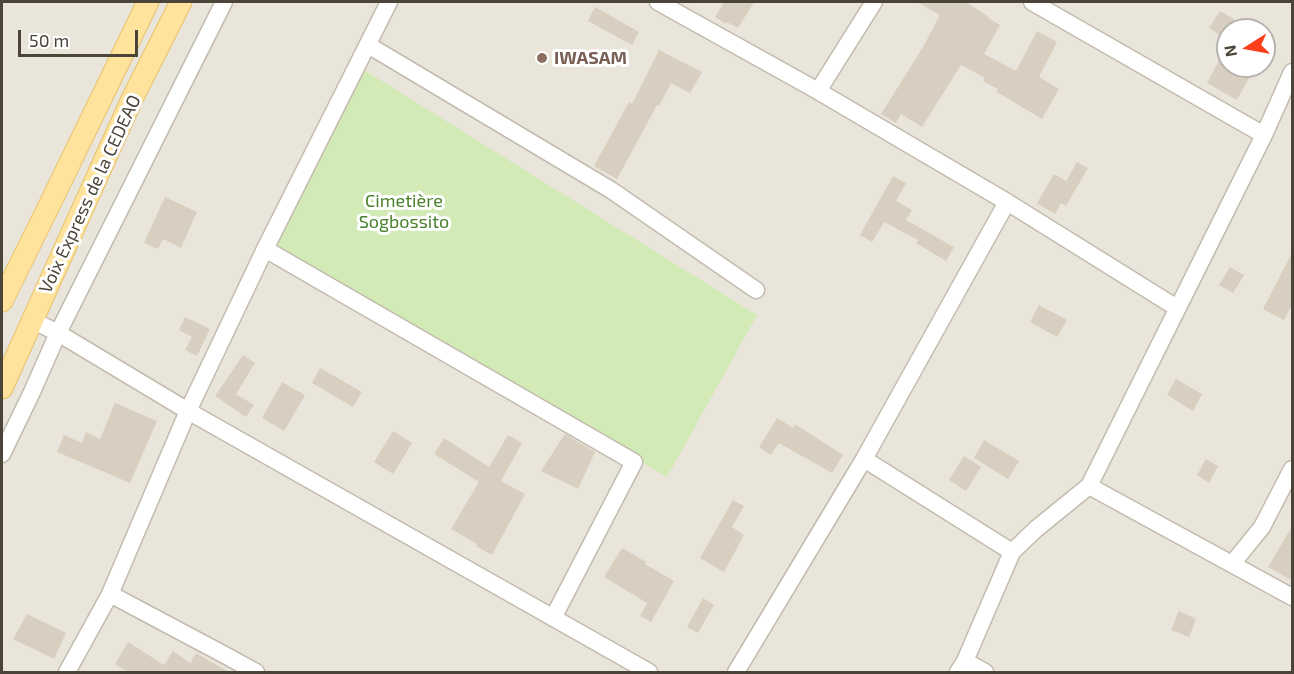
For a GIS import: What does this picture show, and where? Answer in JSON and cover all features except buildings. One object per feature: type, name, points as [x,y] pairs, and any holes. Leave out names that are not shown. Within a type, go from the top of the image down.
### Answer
[{"type":"main road","points":[[2,301],[148,2]]},
{"type":"main road","name":"Voix Express de la CEDEAO","points":[[2,388],[132,99],[181,2]]},
{"type":"street","points":[[2,454],[58,333],[224,2]]},
{"type":"street","points":[[67,672],[110,594],[188,411],[265,249],[389,2]]},
{"type":"street","points":[[658,2],[1008,202],[1177,308]]},
{"type":"street","points":[[818,92],[874,2]]},
{"type":"street","points":[[1032,2],[1264,135]]},
{"type":"street","points":[[368,45],[611,189],[756,290]]},
{"type":"street","points":[[986,672],[961,667],[1012,552],[1035,529],[1089,486],[1264,135],[1293,72]]},
{"type":"street","points":[[736,672],[864,459],[1008,202]]},
{"type":"street","points":[[265,249],[634,462],[553,618]]},
{"type":"street","points":[[32,320],[649,672]]},
{"type":"street","points":[[864,459],[1012,552]]},
{"type":"street","points":[[1232,564],[1262,527],[1293,469]]},
{"type":"street","points":[[1089,486],[1293,597]]},
{"type":"street","points":[[110,594],[256,672]]},
{"type":"shaded area","points":[[2,2],[1292,2],[1292,672],[2,672]]},
{"type":"green space","name":"Cimetière Sogbossito","points":[[364,70],[757,315],[667,477],[274,250]]},
{"type":"place","name":"IWASAM","points":[[542,58]]}]
